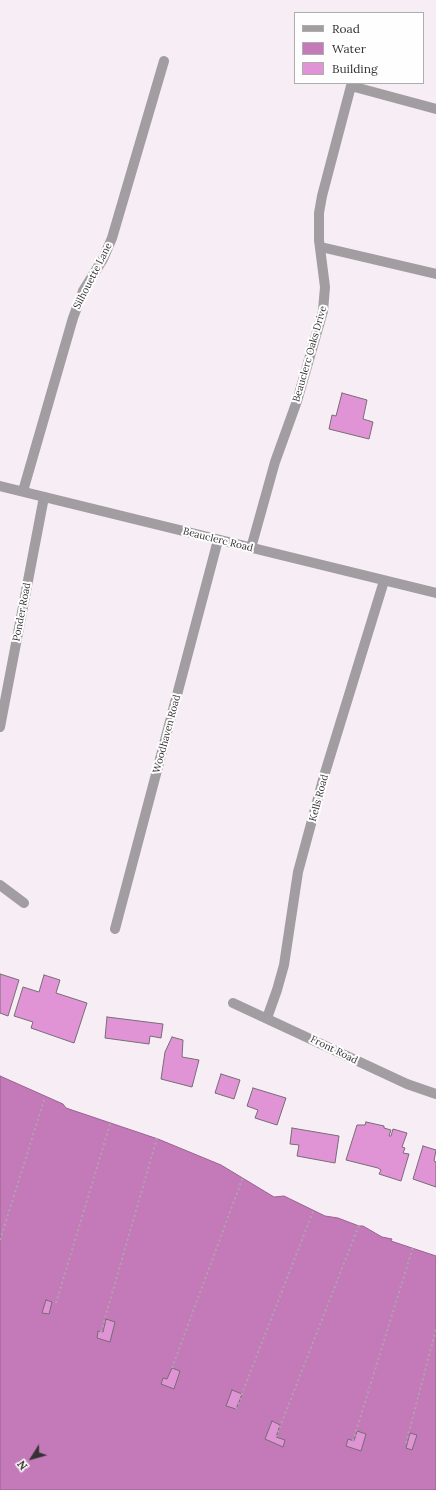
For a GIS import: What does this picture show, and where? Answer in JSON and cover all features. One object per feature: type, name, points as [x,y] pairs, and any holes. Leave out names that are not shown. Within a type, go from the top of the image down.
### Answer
[{"type":"street","name":"Silhouette Lane","points":[[23,491],[73,318],[83,291],[103,259],[112,238],[164,61]]},
{"type":"street","name":"Beauclerc Oaks Drive","points":[[251,548],[275,462],[297,402],[324,311],[325,287],[318,229],[322,196],[351,86],[436,109]]},
{"type":"street","points":[[321,247],[436,274]]},
{"type":"street","name":"Beauclerc Road","points":[[0,486],[436,593]]},
{"type":"street","name":"Ponder Road","points":[[0,727],[44,497]]},
{"type":"street","name":"Woodhaven Road","points":[[115,929],[218,540]]},
{"type":"street","name":"Kells Road","points":[[267,1018],[284,964],[298,872],[324,776],[384,581]]},
{"type":"street","points":[[0,885],[24,903]]},
{"type":"street","name":"Front Road","points":[[233,1003],[395,1078],[435,1090]]},
{"type":"path","points":[[0,1240],[45,1097]]},
{"type":"path","points":[[56,1303],[110,1121]]},
{"type":"path","points":[[101,1332],[156,1138]]},
{"type":"path","points":[[172,1368],[243,1177]]},
{"type":"path","points":[[236,1409],[314,1209]]},
{"type":"path","points":[[276,1437],[359,1225]]},
{"type":"path","points":[[353,1441],[413,1247]]},
{"type":"path","points":[[406,1443],[436,1329]]},
{"type":"water","points":[[0,1076],[63,1104],[66,1108],[158,1139],[221,1165],[274,1197],[284,1196],[325,1216],[338,1218],[359,1226],[363,1226],[382,1237],[392,1239],[391,1241],[436,1256],[436,1490],[0,1490]]},
{"type":"building","points":[[342,393],[367,400],[363,419],[373,422],[369,439],[329,429],[332,415],[336,416]]},
{"type":"building","points":[[0,974],[19,980],[8,1016],[0,1013]]},
{"type":"building","points":[[44,975],[60,980],[56,993],[87,1003],[74,1043],[31,1028],[33,1022],[14,1016],[23,987],[39,992]]},
{"type":"building","points":[[107,1017],[163,1024],[161,1038],[150,1036],[149,1044],[105,1038]]},
{"type":"building","points":[[172,1037],[183,1040],[182,1057],[199,1060],[192,1087],[161,1079],[165,1052]]},
{"type":"building","points":[[221,1074],[240,1080],[234,1099],[215,1093]]},
{"type":"building","points":[[253,1088],[286,1098],[277,1125],[255,1118],[258,1110],[247,1106]]},
{"type":"building","points":[[366,1122],[384,1126],[384,1128],[391,1130],[389,1136],[391,1136],[393,1129],[407,1133],[402,1147],[405,1148],[403,1153],[409,1154],[401,1181],[379,1174],[381,1170],[378,1168],[346,1160],[357,1125],[365,1125]]},
{"type":"building","points":[[292,1128],[339,1136],[335,1163],[297,1156],[299,1145],[290,1144]]},
{"type":"building","points":[[423,1146],[436,1150],[434,1161],[436,1162],[436,1187],[413,1179]]},
{"type":"building","points":[[46,1300],[52,1302],[49,1314],[42,1313]]},
{"type":"building","points":[[106,1319],[115,1322],[110,1342],[97,1338],[98,1331],[103,1332]]},
{"type":"building","points":[[172,1368],[180,1371],[174,1389],[161,1384],[163,1378],[167,1379]]},
{"type":"building","points":[[232,1390],[242,1394],[236,1409],[226,1406]]},
{"type":"building","points":[[272,1421],[280,1425],[276,1437],[285,1440],[283,1447],[265,1439]]},
{"type":"building","points":[[357,1431],[366,1434],[361,1451],[346,1446],[348,1439],[354,1441]]},
{"type":"building","points":[[410,1433],[417,1435],[412,1450],[406,1448]]}]
